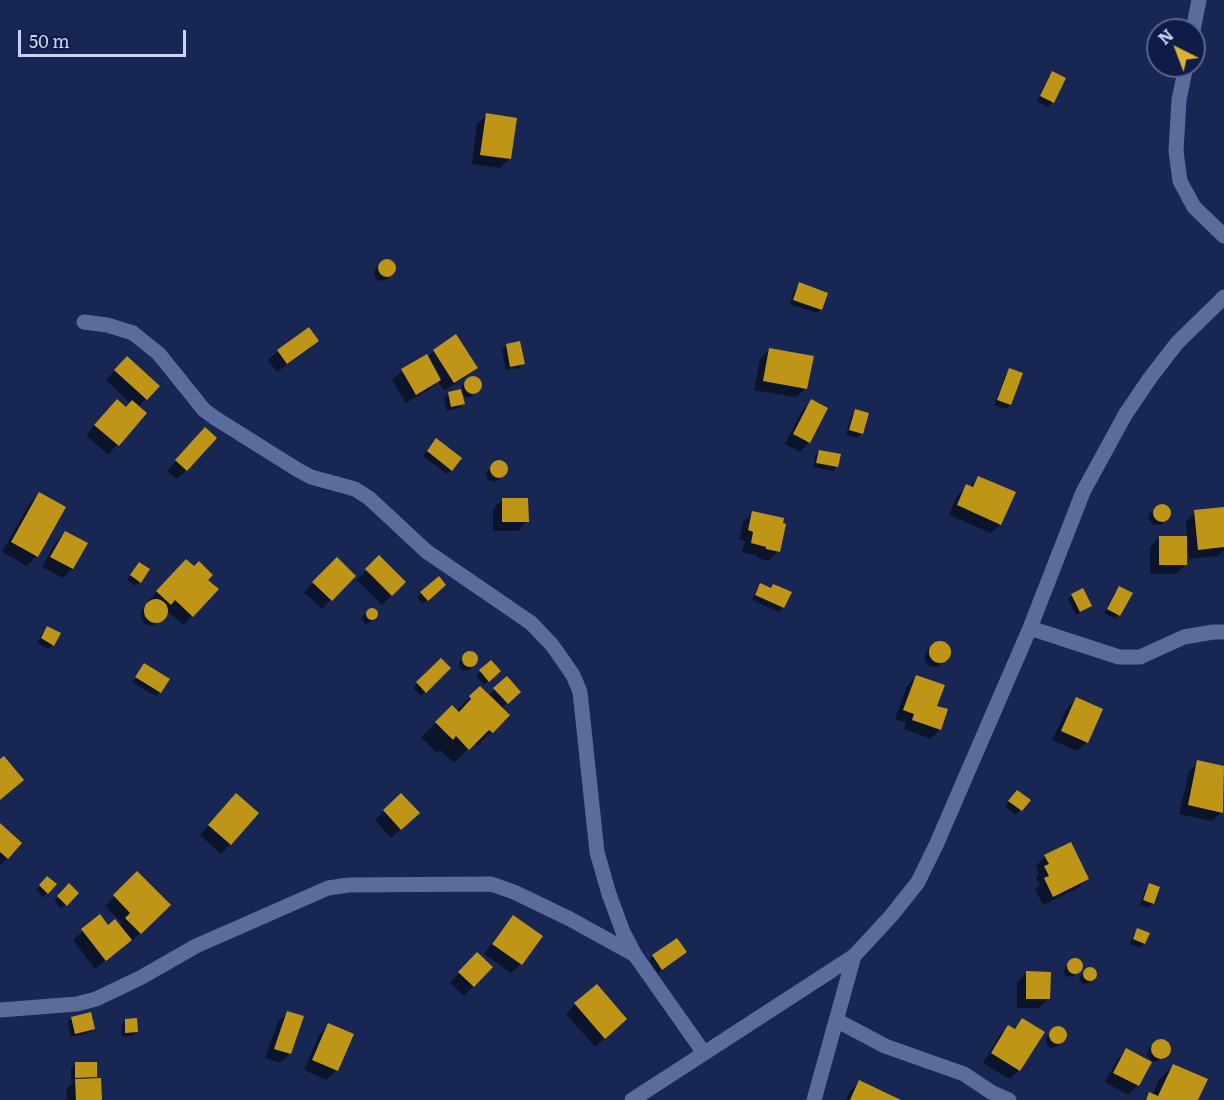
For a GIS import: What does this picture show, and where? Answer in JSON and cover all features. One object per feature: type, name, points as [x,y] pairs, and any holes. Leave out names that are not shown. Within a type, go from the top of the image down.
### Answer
[{"type":"street","points":[[1195,18],[1199,0]]},
{"type":"street","points":[[1184,78],[1179,100],[1176,151],[1180,181],[1194,207],[1224,236]]},
{"type":"street","points":[[632,1100],[854,956],[891,916],[918,882],[938,843],[1030,628],[1083,492],[1125,415],[1150,378],[1178,343],[1224,297]]},
{"type":"street","points":[[84,322],[107,325],[133,333],[159,354],[204,410],[311,477],[355,489],[369,498],[426,551],[531,624],[552,645],[573,675],[580,692],[597,852],[623,932],[634,956],[704,1053]]},
{"type":"street","points":[[1030,628],[1119,657],[1140,657],[1184,637],[1224,632]]},
{"type":"street","points":[[0,1010],[77,1004],[96,999],[140,978],[196,946],[328,888],[349,885],[491,884],[514,892],[570,919],[634,956]]},
{"type":"street","points":[[814,1100],[854,956]]},
{"type":"street","points":[[836,1020],[885,1046],[964,1074],[991,1092],[1009,1100]]},
{"type":"building","points":[[1052,71],[1066,78],[1054,103],[1040,96]]},
{"type":"building","points":[[486,113],[517,118],[511,159],[480,155]]},
{"type":"building","points":[[383,259],[391,259],[396,264],[394,275],[383,277],[378,272],[378,264]]},
{"type":"building","points":[[799,282],[828,293],[822,310],[793,300]]},
{"type":"building","points":[[309,327],[319,341],[287,364],[277,350]]},
{"type":"building","points":[[456,334],[478,368],[454,383],[433,350]]},
{"type":"building","points":[[520,341],[525,364],[510,367],[506,344]]},
{"type":"building","points":[[769,348],[814,356],[807,389],[763,381]]},
{"type":"building","points":[[427,354],[441,380],[416,395],[401,369]]},
{"type":"building","points":[[127,356],[160,386],[147,400],[114,370]]},
{"type":"building","points":[[1009,368],[1023,373],[1011,405],[997,400]]},
{"type":"building","points":[[473,376],[479,379],[482,385],[479,391],[473,394],[467,391],[464,385],[467,379]]},
{"type":"building","points":[[461,389],[465,404],[451,407],[448,392]]},
{"type":"building","points":[[117,399],[126,407],[132,400],[147,413],[119,446],[94,425]]},
{"type":"building","points":[[811,399],[828,408],[810,443],[793,434]]},
{"type":"building","points":[[855,409],[869,413],[863,434],[849,430]]},
{"type":"building","points":[[205,427],[217,438],[187,471],[175,460]]},
{"type":"building","points":[[436,438],[462,458],[452,471],[427,451]]},
{"type":"building","points":[[819,450],[841,454],[838,467],[816,463]]},
{"type":"building","points":[[499,460],[505,463],[508,469],[505,475],[499,478],[493,475],[490,469],[493,463]]},
{"type":"building","points":[[978,476],[1016,492],[1001,525],[957,505],[966,484],[973,487]]},
{"type":"building","points":[[39,492],[66,507],[38,557],[11,542]]},
{"type":"building","points":[[502,498],[528,498],[529,522],[502,522]]},
{"type":"building","points":[[1158,504],[1166,504],[1171,509],[1169,520],[1158,522],[1153,517],[1153,509]]},
{"type":"building","points":[[1224,507],[1224,547],[1198,550],[1194,510]]},
{"type":"building","points":[[752,511],[784,518],[783,523],[786,524],[780,552],[751,543],[753,532],[748,530]]},
{"type":"building","points":[[65,531],[88,543],[73,569],[50,557]]},
{"type":"building","points":[[1159,536],[1187,536],[1187,565],[1159,565]]},
{"type":"building","points":[[379,555],[406,582],[392,596],[365,569]]},
{"type":"building","points":[[337,557],[356,576],[332,601],[312,582]]},
{"type":"building","points":[[186,559],[194,566],[199,561],[213,575],[208,580],[219,589],[193,617],[175,600],[171,605],[156,591]]},
{"type":"building","points":[[139,562],[150,569],[141,583],[130,575]]},
{"type":"building","points":[[439,576],[446,585],[428,601],[420,592]]},
{"type":"building","points":[[760,583],[771,588],[773,584],[792,592],[784,608],[755,595]]},
{"type":"building","points":[[1119,586],[1133,593],[1120,616],[1107,609]]},
{"type":"building","points":[[1083,588],[1092,606],[1080,612],[1071,594]]},
{"type":"building","points":[[156,599],[164,603],[168,611],[164,619],[156,623],[148,619],[144,611],[148,603]]},
{"type":"building","points":[[374,608],[377,609],[377,619],[370,620],[367,619],[366,612],[367,609]]},
{"type":"building","points":[[47,626],[61,633],[54,646],[41,638]]},
{"type":"building","points":[[936,641],[944,641],[951,648],[951,656],[944,663],[936,663],[929,656],[929,648]]},
{"type":"building","points":[[467,651],[473,651],[478,659],[476,665],[467,667],[462,662],[462,656]]},
{"type":"building","points":[[441,658],[451,668],[426,693],[416,682]]},
{"type":"building","points":[[491,660],[501,671],[489,682],[479,670]]},
{"type":"building","points":[[144,663],[170,679],[161,693],[135,677]]},
{"type":"building","points":[[916,675],[945,685],[937,706],[948,709],[941,730],[912,720],[914,714],[903,710]]},
{"type":"building","points":[[507,676],[521,692],[508,704],[493,688]]},
{"type":"building","points":[[480,686],[510,715],[493,733],[489,730],[469,750],[456,736],[453,740],[435,722],[452,705],[459,712],[471,699],[469,696]]},
{"type":"building","points":[[1076,697],[1103,709],[1088,743],[1061,731]]},
{"type":"building","points":[[4,756],[24,780],[0,800],[0,759]]},
{"type":"building","points":[[1197,760],[1224,766],[1223,813],[1188,805]]},
{"type":"building","points":[[1017,790],[1031,800],[1022,811],[1008,801]]},
{"type":"building","points":[[236,793],[259,813],[231,845],[208,825]]},
{"type":"building","points":[[401,793],[420,813],[401,830],[383,810]]},
{"type":"building","points":[[0,823],[22,843],[8,859],[0,852]]},
{"type":"building","points":[[1071,842],[1089,879],[1053,897],[1044,878],[1049,876],[1044,866],[1049,864],[1044,855]]},
{"type":"building","points":[[137,871],[171,905],[141,934],[125,918],[130,913],[113,895]]},
{"type":"building","points":[[47,876],[57,884],[48,894],[39,885]]},
{"type":"building","points":[[69,883],[79,893],[67,906],[57,896]]},
{"type":"building","points":[[1149,883],[1160,887],[1154,904],[1143,900]]},
{"type":"building","points":[[100,914],[108,925],[115,919],[132,940],[106,961],[81,929]]},
{"type":"building","points":[[513,915],[543,936],[522,965],[492,944]]},
{"type":"building","points":[[1137,928],[1150,933],[1145,944],[1133,939]]},
{"type":"building","points":[[677,938],[687,952],[662,970],[652,955]]},
{"type":"building","points":[[477,952],[493,967],[474,987],[458,972]]},
{"type":"building","points":[[1075,958],[1083,966],[1075,974],[1067,966]]},
{"type":"building","points":[[1090,967],[1095,969],[1097,974],[1095,979],[1090,981],[1085,979],[1083,974],[1085,969]]},
{"type":"building","points":[[1026,971],[1051,972],[1050,999],[1026,999]]},
{"type":"building","points":[[597,984],[627,1019],[605,1039],[574,1003]]},
{"type":"building","points":[[287,1011],[304,1016],[291,1054],[274,1049]]},
{"type":"building","points":[[91,1012],[95,1029],[75,1034],[71,1017]]},
{"type":"building","points":[[137,1018],[138,1032],[125,1033],[125,1019]]},
{"type":"building","points":[[1022,1018],[1045,1032],[1020,1071],[991,1053],[1008,1025],[1015,1029]]},
{"type":"building","points":[[328,1023],[354,1034],[338,1071],[312,1060]]},
{"type":"building","points":[[1054,1026],[1062,1026],[1067,1031],[1065,1042],[1054,1044],[1049,1039],[1049,1031]]},
{"type":"building","points":[[1161,1039],[1168,1042],[1171,1049],[1168,1056],[1161,1059],[1154,1056],[1151,1049],[1154,1042]]},
{"type":"building","points":[[1126,1048],[1152,1062],[1139,1086],[1113,1073]]},
{"type":"building","points":[[75,1062],[97,1062],[97,1077],[75,1078]]},
{"type":"building","points":[[1173,1064],[1208,1079],[1198,1100],[1146,1100],[1149,1092],[1158,1096]]},
{"type":"building","points":[[101,1078],[102,1100],[76,1100],[75,1079]]},
{"type":"building","points":[[859,1080],[901,1100],[850,1100]]}]
